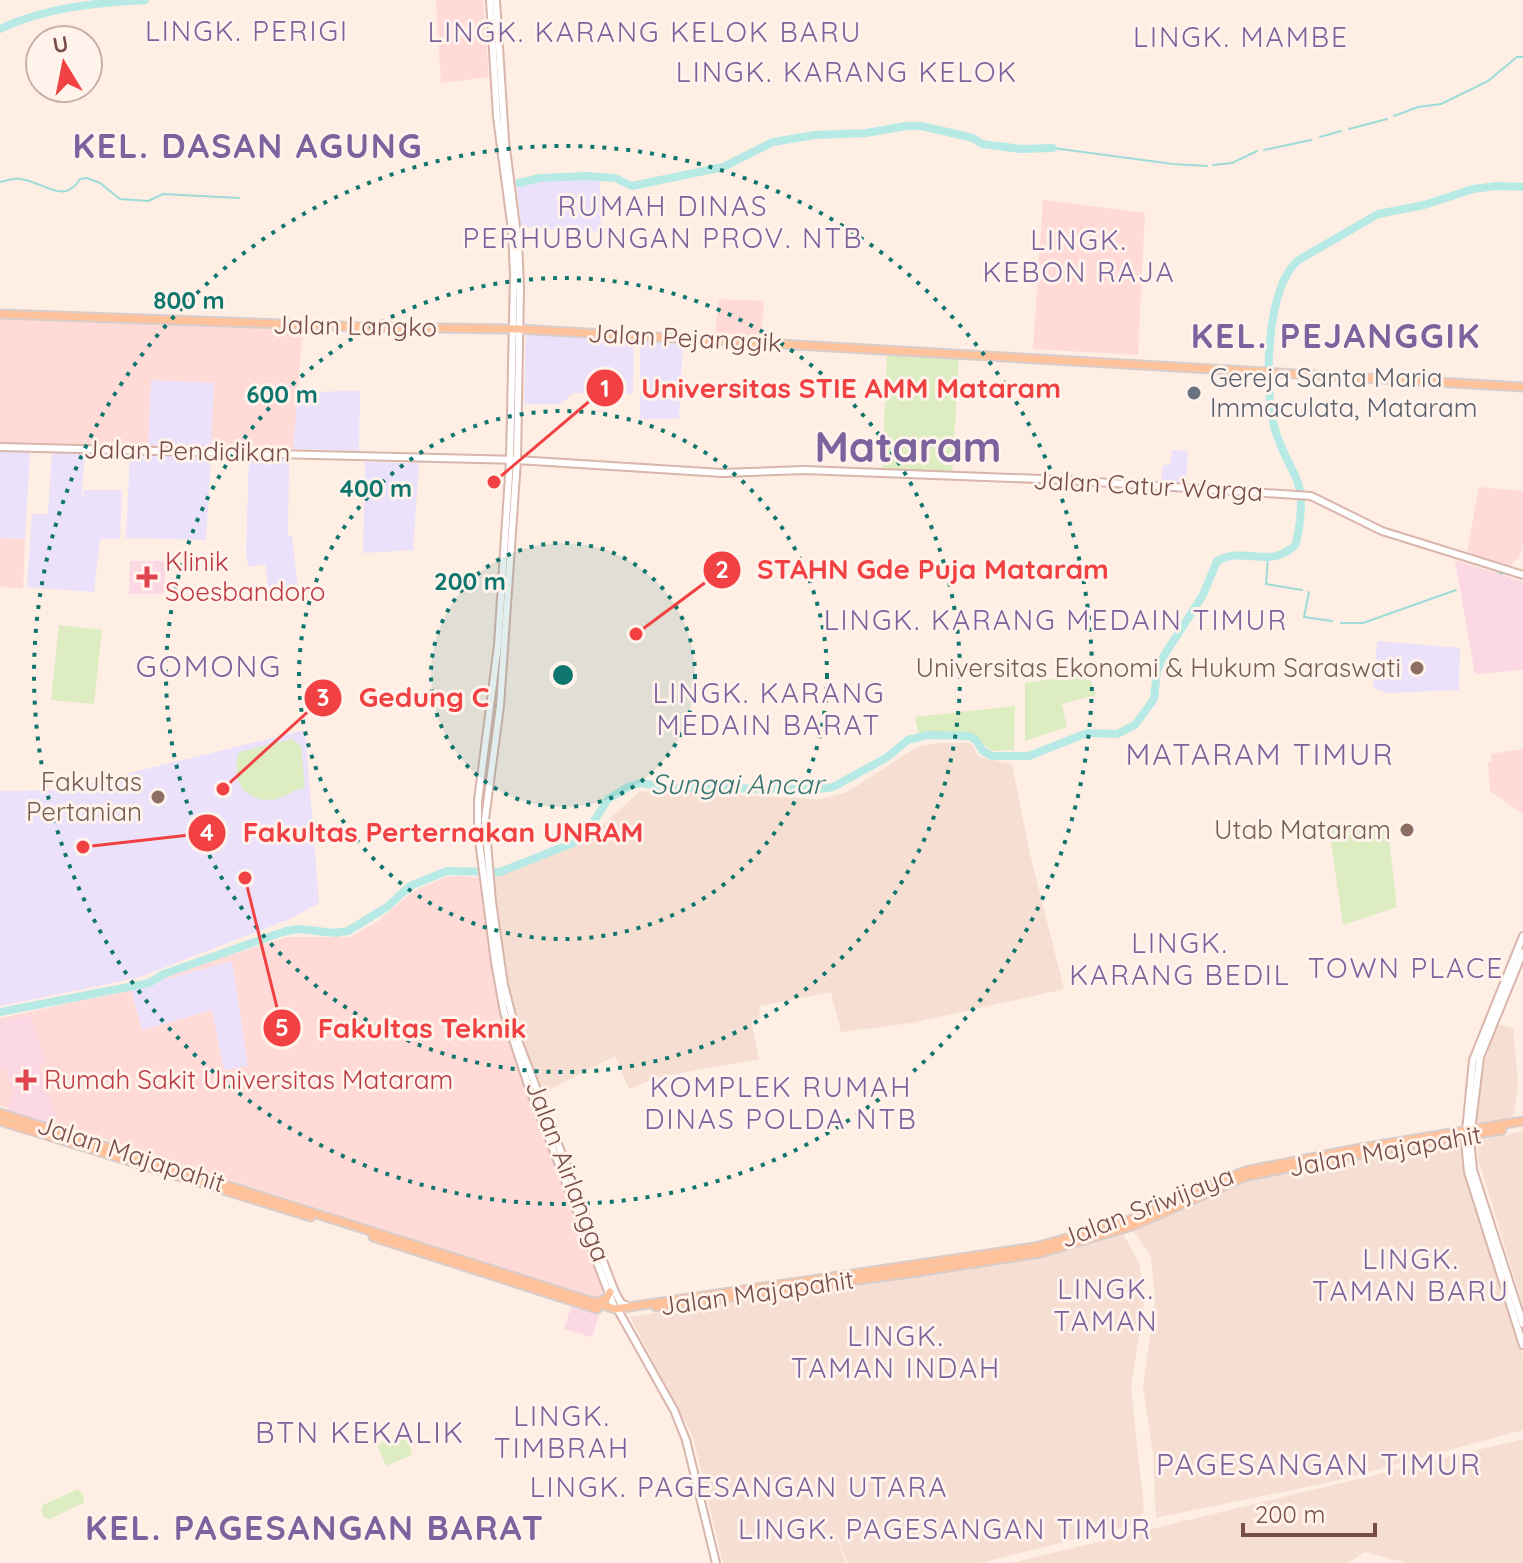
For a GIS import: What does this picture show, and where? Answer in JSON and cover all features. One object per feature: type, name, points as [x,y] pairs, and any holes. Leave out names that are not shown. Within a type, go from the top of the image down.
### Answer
[{"type":"main road","name":"Jalan Airlangga","points":[[493,0],[508,184],[520,277],[515,329],[514,460],[500,706],[485,819],[487,881],[494,938],[509,1009],[531,1084],[620,1309]]},
{"type":"main road","name":"Jalan Langko","points":[[0,314],[307,326],[515,329]]},
{"type":"main road","name":"Jalan Pejanggik","points":[[515,329],[1523,387]]},
{"type":"main road","name":"Jalan Pendidikan","points":[[0,447],[514,460]]},
{"type":"main road","name":"Jalan Catur Warga","points":[[514,460],[722,473],[804,470],[1065,480],[1311,496],[1382,531],[1523,575]]},
{"type":"main road","points":[[1523,936],[1477,1056],[1468,1133],[1473,1170],[1488,1228],[1520,1323],[1523,1345]]},
{"type":"main road","points":[[1506,985],[1523,952]]},
{"type":"main road","name":"Jalan Majapahit","points":[[4,1118],[416,1248],[604,1312],[620,1309]]},
{"type":"main road","name":"Jalan Sriwijaya","points":[[620,1309],[848,1278],[1049,1244],[1149,1213],[1245,1171],[1523,1124]]},
{"type":"main road","name":"Jalan Majapahit","points":[[428,1252],[620,1309]]},
{"type":"main road","points":[[592,1303],[603,1301],[613,1293],[674,1410],[686,1440],[716,1563]]},
{"type":"shaded area","points":[[436,0],[483,0],[489,77],[441,83]]},
{"type":"shaded area","points":[[543,180],[600,180],[601,232],[521,227],[517,186]]},
{"type":"shaded area","points":[[1043,200],[1145,213],[1138,355],[1033,349]]},
{"type":"shaded area","points":[[719,299],[764,301],[761,336],[715,333]]},
{"type":"shaded area","points":[[0,310],[303,320],[294,449],[254,452],[0,445]]},
{"type":"shaded area","points":[[526,333],[634,339],[633,394],[573,393],[561,404],[524,404]]},
{"type":"shaded area","points":[[640,339],[683,341],[679,419],[640,419]]},
{"type":"shaded area","points":[[151,380],[214,383],[211,446],[148,445]]},
{"type":"shaded area","points":[[360,391],[359,451],[293,449],[298,392]]},
{"type":"shaded area","points":[[1172,450],[1188,451],[1186,483],[1161,482],[1163,465],[1170,465]]},
{"type":"shaded area","points":[[0,451],[30,452],[25,539],[0,538]]},
{"type":"shaded area","points":[[52,452],[85,453],[81,501],[84,490],[122,490],[120,539],[100,539],[94,592],[27,587],[32,514],[48,514]]},
{"type":"shaded area","points":[[130,454],[211,457],[206,540],[126,538]]},
{"type":"shaded area","points":[[249,457],[289,459],[288,536],[292,536],[298,589],[269,591],[265,564],[248,567]]},
{"type":"shaded area","points":[[365,462],[419,463],[413,550],[363,553]]},
{"type":"shaded area","points":[[1479,487],[1523,491],[1523,542],[1520,556],[1509,567],[1467,552]]},
{"type":"shaded area","points":[[0,538],[25,539],[23,588],[0,587]]},
{"type":"shaded area","points":[[1455,560],[1523,582],[1523,670],[1475,674]]},
{"type":"shaded area","name":"Klinik Soesbandoro","points":[[130,561],[166,561],[164,594],[129,594]]},
{"type":"shaded area","name":"Universitas Ekonomi & Hukum Saraswati","points":[[1377,641],[1460,648],[1459,690],[1388,693],[1373,688]]},
{"type":"shaded area","points":[[305,730],[319,903],[290,919],[137,978],[0,1006],[0,791],[60,790]]},
{"type":"shaded area","points":[[971,743],[979,757],[1012,764],[1030,854],[1064,989],[911,1023],[841,1032],[831,992],[759,1006],[760,1018],[751,1020],[759,1059],[659,1077],[629,1089],[615,1056],[539,1095],[518,1035],[510,1000],[496,922],[495,877],[587,840],[640,791],[821,799],[847,792],[919,746]]},
{"type":"shaded area","points":[[1523,749],[1523,814],[1490,791],[1488,762],[1492,762],[1491,754]]},
{"type":"shaded area","points":[[446,877],[483,879],[498,1009],[607,1292],[605,1297],[596,1299],[0,1105],[0,1018],[151,986],[179,971],[288,937],[350,937],[377,922],[412,892]]},
{"type":"shaded area","points":[[232,961],[248,1066],[224,1070],[212,1010],[142,1030],[131,989]]},
{"type":"shaded area","name":"Rumah Sakit Universitas Mataram","points":[[31,1015],[46,1061],[38,1065],[60,1129],[8,1112],[13,1090],[5,1069],[0,1070],[0,1021]]},
{"type":"shaded area","points":[[1497,1024],[1513,1028],[1518,1084],[1515,1109],[1511,1118],[1475,1124],[1484,1064]]},
{"type":"shaded area","points":[[1523,1131],[1523,1306],[1478,1158],[1477,1141]]},
{"type":"shaded area","points":[[1462,1140],[1463,1166],[1523,1357],[1523,1430],[1335,1481],[1156,1518],[1153,1454],[1143,1387],[1155,1300],[1151,1257],[1132,1228],[1250,1180]]},
{"type":"shaded area","points":[[1122,1232],[1140,1265],[1144,1302],[1131,1388],[1144,1509],[1138,1524],[980,1563],[847,1563],[832,1522],[845,1563],[723,1563],[693,1437],[630,1317],[1016,1261]]},
{"type":"shaded area","points":[[571,1307],[599,1315],[592,1337],[564,1329]]},
{"type":"shaded area","points":[[1523,1439],[1523,1563],[1408,1563],[1364,1552],[1348,1563],[1011,1563]]},
{"type":"green space","points":[[887,354],[959,355],[952,477],[882,469]]},
{"type":"green space","points":[[59,625],[102,630],[94,704],[51,700]]},
{"type":"green space","points":[[1088,674],[1096,695],[1062,704],[1067,727],[1025,741],[1025,683]]},
{"type":"green space","points":[[1015,706],[1014,750],[992,751],[969,733],[933,732],[919,735],[915,717]]},
{"type":"green space","points":[[292,739],[301,746],[305,788],[276,799],[265,800],[248,794],[236,772],[239,752]]},
{"type":"green space","points":[[1387,822],[1397,907],[1343,925],[1329,829]]},
{"type":"green space","points":[[406,1432],[412,1455],[386,1466],[377,1445]]},
{"type":"green space","points":[[78,1489],[84,1496],[83,1503],[50,1519],[44,1518],[43,1505]]},
{"type":"waterway","points":[[0,29],[53,11],[145,0]]},
{"type":"waterway","points":[[1394,116],[1418,107],[1441,104],[1488,81],[1517,57],[1523,57]]},
{"type":"waterway","points":[[1349,129],[1387,119]]},
{"type":"waterway","points":[[519,183],[540,178],[586,176],[615,178],[632,186],[723,167],[773,142],[906,126],[921,126],[973,138],[982,144],[1021,149],[1053,148]]},
{"type":"waterway","points":[[1320,137],[1341,131]]},
{"type":"waterway","points":[[1264,150],[1311,140]]},
{"type":"waterway","points":[[1053,148],[1207,166]]},
{"type":"waterway","points":[[1213,165],[1232,163],[1257,151]]},
{"type":"waterway","points":[[0,182],[20,179],[53,190],[67,191],[80,179],[87,178],[100,183],[120,199],[148,201],[163,194],[239,198]]},
{"type":"waterway","name":"Sungai Ancar","points":[[0,1012],[149,983],[164,974],[286,931],[348,931],[387,907],[410,886],[447,871],[500,872],[583,839],[608,799],[641,783],[671,788],[819,789],[833,787],[886,758],[908,740],[928,735],[969,736],[992,756],[1029,756],[1087,733],[1117,734],[1135,725],[1154,699],[1157,671],[1163,657],[1203,595],[1217,561],[1238,555],[1277,556],[1296,544],[1301,513],[1300,490],[1276,434],[1271,409],[1269,364],[1273,316],[1287,275],[1297,261],[1378,214],[1424,205],[1473,189],[1523,187]]},
{"type":"waterway","points":[[1268,558],[1266,584],[1302,590]]},
{"type":"waterway","points":[[1496,571],[1502,574]]},
{"type":"waterway","points":[[1341,623],[1363,623],[1456,590]]},
{"type":"waterway","points":[[1309,592],[1304,617],[1332,621]]},
{"type":"place","name":"Gereja Santa Maria Immaculata, Mataram","points":[[1194,393]]},
{"type":"place","name":"Universitas STIE AMM Mataram","points":[[494,482]]},
{"type":"place","name":"Klinik Soesbandoro","points":[[147,577]]},
{"type":"place","name":"STAHN Gde Puja Mataram","points":[[636,634]]},
{"type":"place","name":"Universitas Ekonomi & Hukum Saraswati","points":[[1417,668]]},
{"type":"place","name":"Gedung C","points":[[223,789]]},
{"type":"place","name":"Fakultas Pertanian","points":[[158,797]]},
{"type":"place","name":"Utab Mataram","points":[[1407,830]]},
{"type":"place","name":"Fakultas Perternakan UNRAM","points":[[83,847]]},
{"type":"place","name":"Fakultas Teknik","points":[[245,878]]},
{"type":"place","name":"Rumah Sakit Universitas Mataram","points":[[26,1080]]},
{"type":"district","name":"LINGK. PERIGI","points":[[247,31]]},
{"type":"district","name":"LINGK. KARANG KELOK BARU","points":[[645,32]]},
{"type":"district","name":"LINGK. MAMBE","points":[[1241,37]]},
{"type":"district","name":"LINGK. KARANG KELOK","points":[[847,72]]},
{"type":"district","name":"KEL. DASAN AGUNG","points":[[248,146]]},
{"type":"district","name":"RUMAH DINAS PERHUBUNGAN PROV. NTB","points":[[663,222]]},
{"type":"district","name":"LINGK. KEBON RAJA","points":[[1079,256]]},
{"type":"district","name":"KEL. PEJANGGIK","points":[[1336,336]]},
{"type":"district","name":"Mataram","points":[[908,447]]},
{"type":"district","name":"LINGK. KARANG MEDAIN TIMUR","points":[[1056,620]]},
{"type":"district","name":"GOMONG","points":[[209,667]]},
{"type":"district","name":"LINGK. KARANG MEDAIN BARAT","points":[[769,709]]},
{"type":"district","name":"MATARAM TIMUR","points":[[1260,755]]},
{"type":"district","name":"LINGK. KARANG BEDIL","points":[[1180,959]]},
{"type":"district","name":"TOWN PLACE","points":[[1406,968]]},
{"type":"district","name":"KOMPLEK RUMAH DINAS POLDA NTB","points":[[781,1103]]},
{"type":"district","name":"LINGK. TAMAN BARU","points":[[1411,1275]]},
{"type":"district","name":"LINGK. TAMAN","points":[[1106,1305]]},
{"type":"district","name":"LINGK. TAMAN INDAH","points":[[896,1352]]},
{"type":"district","name":"LINGK. TIMBRAH","points":[[562,1432]]},
{"type":"district","name":"BTN KEKALIK","points":[[360,1433]]},
{"type":"district","name":"PAGESANGAN TIMUR","points":[[1319,1465]]},
{"type":"district","name":"LINGK. PAGESANGAN UTARA","points":[[739,1487]]},
{"type":"district","name":"KEL. PAGESANGAN BARAT","points":[[315,1528]]},
{"type":"district","name":"LINGK. PAGESANGAN TIMUR","points":[[945,1529]]}]
